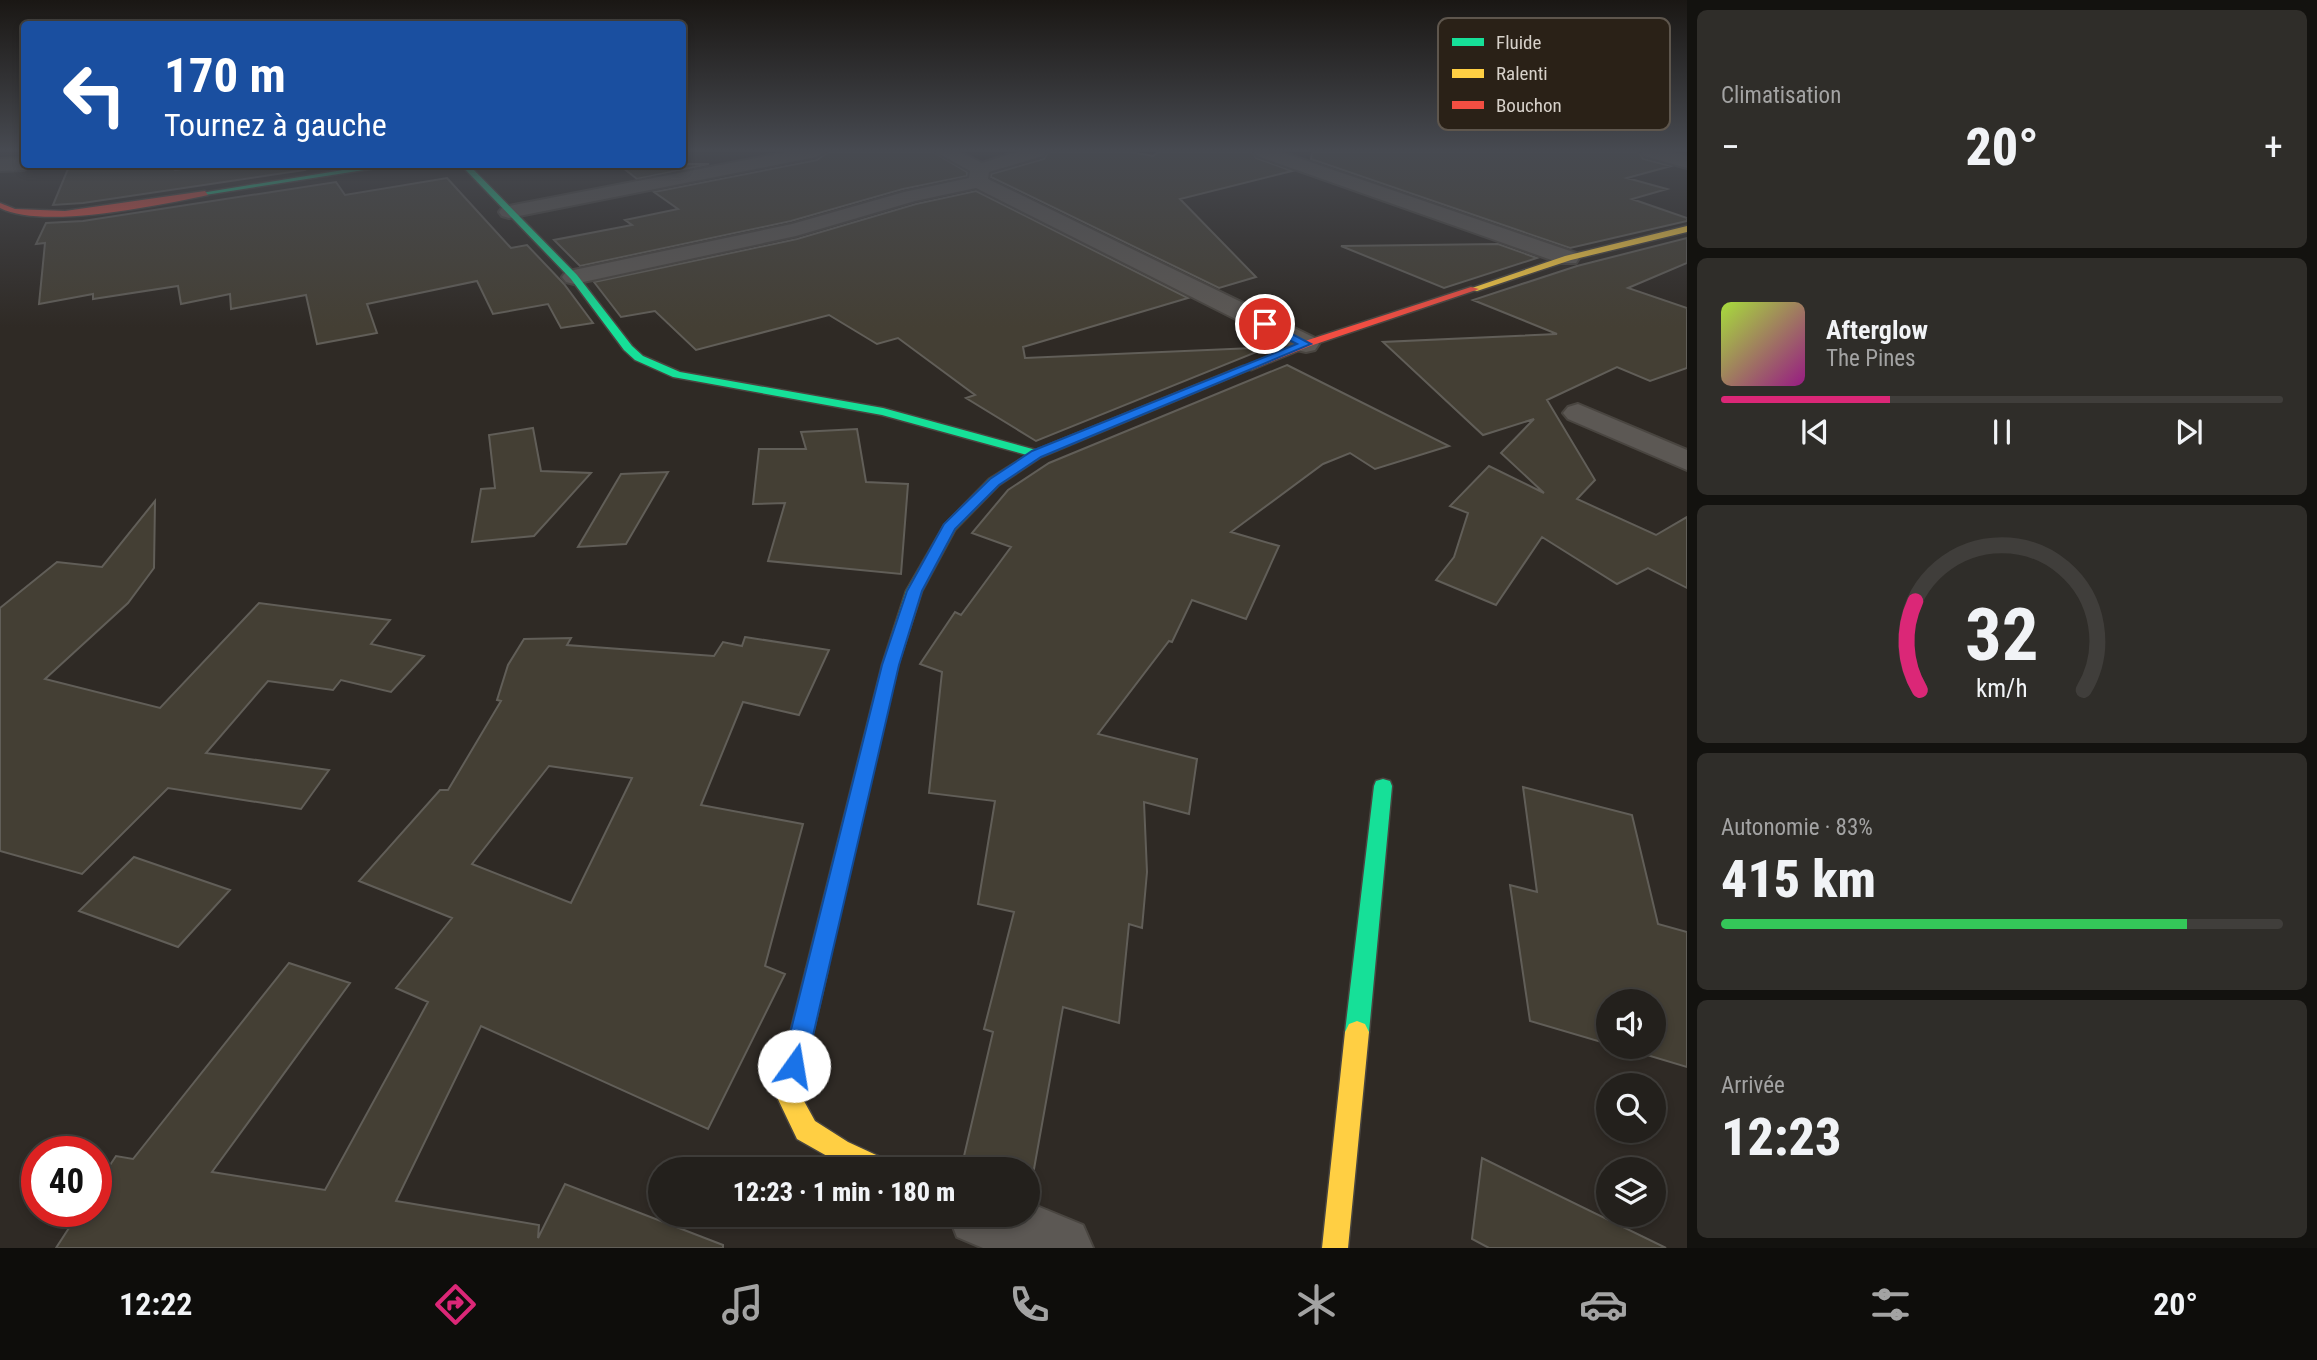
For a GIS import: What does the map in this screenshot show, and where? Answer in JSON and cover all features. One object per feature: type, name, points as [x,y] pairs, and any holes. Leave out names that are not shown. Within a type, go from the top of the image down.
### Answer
[{"type":"street","points":[[8,210],[28,215],[95,210]]},
{"type":"street","points":[[509,212],[518,210]]},
{"type":"street","points":[[574,277],[796,230],[863,210]]},
{"type":"street","points":[[1047,210],[1306,344]]},
{"type":"street","points":[[1431,210],[1568,258]]},
{"type":"street","points":[[509,212],[574,277],[628,348],[647,362],[677,375],[883,412],[1037,454]]},
{"type":"street","points":[[852,1157],[806,1129],[788,1093],[890,665],[914,591],[949,527],[994,482],[1037,454],[1306,344],[1568,258],[1685,231]]},
{"type":"street","points":[[1578,413],[1687,461]]},
{"type":"street","points":[[1335,1248],[1383,786]]},
{"type":"street","points":[[1011,1227],[1060,1248]]},
{"type":"building","points":[[153,210],[476,210],[511,248],[527,245],[564,284],[593,323],[561,328],[548,304],[493,314],[477,281],[367,304],[377,333],[317,344],[306,295],[231,309],[230,294],[181,304],[178,286],[93,299],[93,294],[39,304],[45,243],[36,244],[46,223],[83,221]]},
{"type":"building","points":[[672,210],[829,210],[791,221],[580,266],[554,240],[632,225],[625,220]]},
{"type":"building","points":[[895,210],[1014,210],[1188,298],[1023,347],[1025,358],[1253,348],[1259,351],[1036,441],[966,398],[975,395],[898,338],[877,344],[829,315],[696,350],[655,311],[621,317],[594,282],[797,239]]},
{"type":"building","points":[[1059,210],[1191,210],[1256,277],[1219,288]]},
{"type":"building","points":[[1460,210],[1665,210],[1687,218],[1687,221],[1570,248]]},
{"type":"building","points":[[1687,238],[1687,263],[1628,288],[1687,308],[1687,368],[1650,381],[1617,367],[1547,400],[1595,480],[1577,499],[1656,535],[1687,517],[1687,588],[1648,568],[1617,584],[1542,537],[1496,605],[1436,580],[1454,557],[1468,513],[1450,506],[1489,466],[1544,493],[1501,453],[1534,419],[1483,435],[1383,342],[1557,334],[1473,300],[1577,266]]},
{"type":"building","points":[[1498,244],[1537,258],[1444,288],[1341,246]]},
{"type":"building","points":[[1287,365],[1449,446],[1375,469],[1350,453],[1323,464],[1231,532],[1279,546],[1246,619],[1192,600],[1172,642],[1169,641],[1098,734],[1197,759],[1189,814],[1144,802],[1147,872],[1142,928],[1129,924],[1119,1023],[1063,1007],[1036,1157],[964,1157],[993,1032],[984,1029],[1014,912],[978,904],[995,801],[929,793],[942,672],[920,664],[955,612],[961,615],[1011,547],[972,533],[1008,490],[1049,463]]},
{"type":"building","points":[[533,428],[541,471],[591,473],[534,536],[472,542],[481,489],[495,488],[489,435]]},
{"type":"building","points":[[857,429],[866,482],[908,484],[901,574],[768,561],[785,503],[753,504],[759,449],[806,449],[801,432]]},
{"type":"building","points":[[668,472],[626,544],[578,547],[621,474]]},
{"type":"building","points":[[155,501],[154,568],[128,603],[45,679],[160,708],[259,603],[390,620],[371,644],[424,656],[391,692],[341,680],[333,690],[268,681],[206,753],[329,770],[301,809],[168,788],[82,874],[0,851],[0,608],[57,562],[102,567]]},
{"type":"building","points":[[745,637],[829,650],[799,715],[743,702],[701,805],[803,824],[765,966],[785,974],[708,1129],[481,1026],[396,1201],[539,1225],[538,1238],[565,1184],[648,1216],[648,1227],[676,1227],[723,1245],[723,1248],[56,1248],[70,1227],[112,1227],[112,1162],[116,1156],[133,1159],[289,963],[350,983],[212,1172],[325,1190],[428,1002],[396,988],[452,918],[359,881],[440,790],[448,790],[501,701],[497,700],[508,665],[524,639],[571,638],[567,645],[714,656],[723,642],[742,646]],"holes":[[[549,766],[632,778],[571,903],[472,864]]]},
{"type":"building","points":[[1523,787],[1632,815],[1658,924],[1687,932],[1687,1067],[1660,1059],[1666,1059],[1666,989],[1596,989],[1596,1040],[1530,1021],[1510,885],[1537,892]]},
{"type":"building","points":[[134,857],[230,890],[178,947],[79,911]]},
{"type":"building","points":[[1482,1158],[1596,1214],[1596,1227],[1623,1227],[1666,1248],[1489,1248],[1472,1239]]},
{"type":"traffic: fast","points":[[508,210],[574,277],[628,348],[639,358],[677,375],[883,412],[1037,454],[1247,368]]},
{"type":"traffic: fast","points":[[817,969],[890,665],[914,591],[949,528],[994,482],[1037,454]]},
{"type":"traffic: fast","points":[[1357,1032],[1383,786]]},
{"type":"traffic: slow","points":[[1474,289],[1568,258],[1687,229]]},
{"type":"traffic: slow","points":[[817,969],[787,1093],[806,1130],[852,1157]]},
{"type":"traffic: slow","points":[[1335,1248],[1357,1032]]},
{"type":"traffic: jam","points":[[10,210],[36,214],[94,210]]},
{"type":"traffic: jam","points":[[1247,368],[1306,344],[1474,289]]},
{"type":"route","points":[[794,1066],[890,665],[914,591],[949,527],[994,482],[1037,454],[1306,344],[1265,324]]}]
